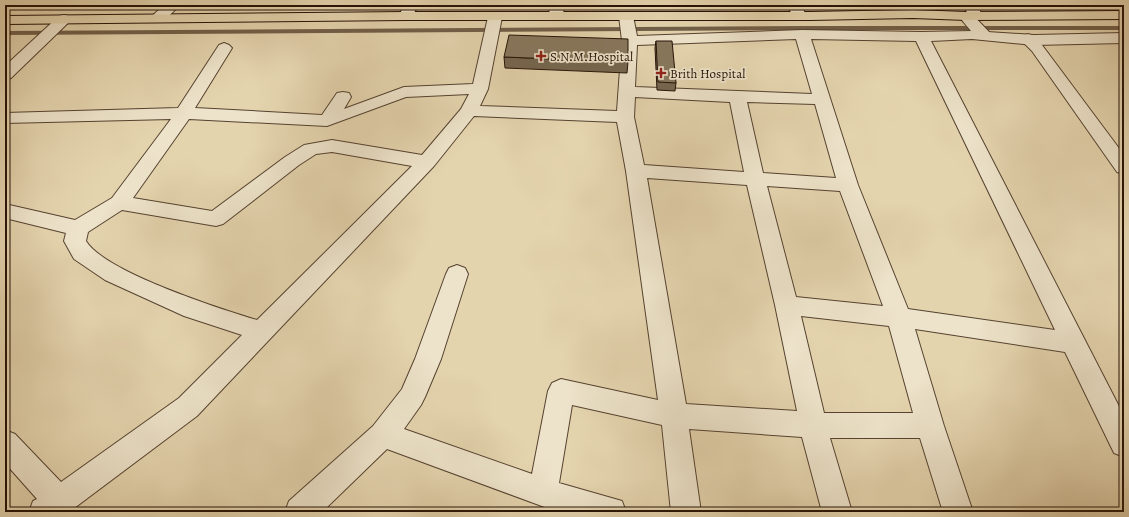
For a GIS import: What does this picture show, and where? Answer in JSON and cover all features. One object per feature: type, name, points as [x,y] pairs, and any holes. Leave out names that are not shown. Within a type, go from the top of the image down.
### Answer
[{"type":"highway","points":[[5,20],[60,23],[158,17],[256,18],[408,10],[494,26],[556,10],[628,29],[810,16],[970,12],[1124,15]]},
{"type":"street","points":[[158,17],[172,5]]},
{"type":"street","points":[[970,12],[986,36]]},
{"type":"street","points":[[798,18],[848,185],[899,317],[930,426],[958,512]]},
{"type":"street","points":[[686,512],[674,416],[636,171],[625,117],[628,29],[798,18],[921,37],[986,36],[1028,39],[1124,38]]},
{"type":"street","points":[[5,75],[60,23]]},
{"type":"street","points":[[5,443],[51,506],[188,407],[427,162],[469,111],[480,89],[494,26]]},
{"type":"street","points":[[921,37],[1124,444]]},
{"type":"street","points":[[1028,39],[1037,48],[1124,168]]},
{"type":"street","points":[[5,211],[78,228],[119,203],[184,113],[224,48]]},
{"type":"street","points":[[5,118],[184,113],[327,121],[404,92],[480,89]]},
{"type":"street","points":[[626,92],[823,99]]},
{"type":"street","points":[[327,121],[343,97]]},
{"type":"street","points":[[737,97],[755,179],[787,305],[813,425],[837,512]]},
{"type":"street","points":[[469,111],[625,117]]},
{"type":"street","points":[[119,203],[216,219],[292,161],[311,149],[332,146],[427,162]]},
{"type":"street","points":[[636,171],[848,185]]},
{"type":"street","points":[[78,228],[75,241],[82,253],[113,274],[192,309],[262,332]]},
{"type":"street","points":[[300,512],[383,435],[412,396],[428,359],[457,274]]},
{"type":"street","points":[[787,305],[899,317],[1074,343]]},
{"type":"street","points":[[543,493],[561,391],[674,416],[813,425],[930,426]]},
{"type":"street","points":[[383,435],[543,493],[611,512]]},
{"type":"building","points":[[509,35],[628,39],[628,62],[504,57]]},
{"type":"building","points":[[656,41],[672,41],[676,83],[658,82]]},
{"type":"waterway","points":[[5,33],[806,28],[1124,28]]},
{"type":"place","name":"S.N.M.Hospital","points":[[541,56]]},
{"type":"place","name":"Brith Hospital","points":[[661,73]]}]
